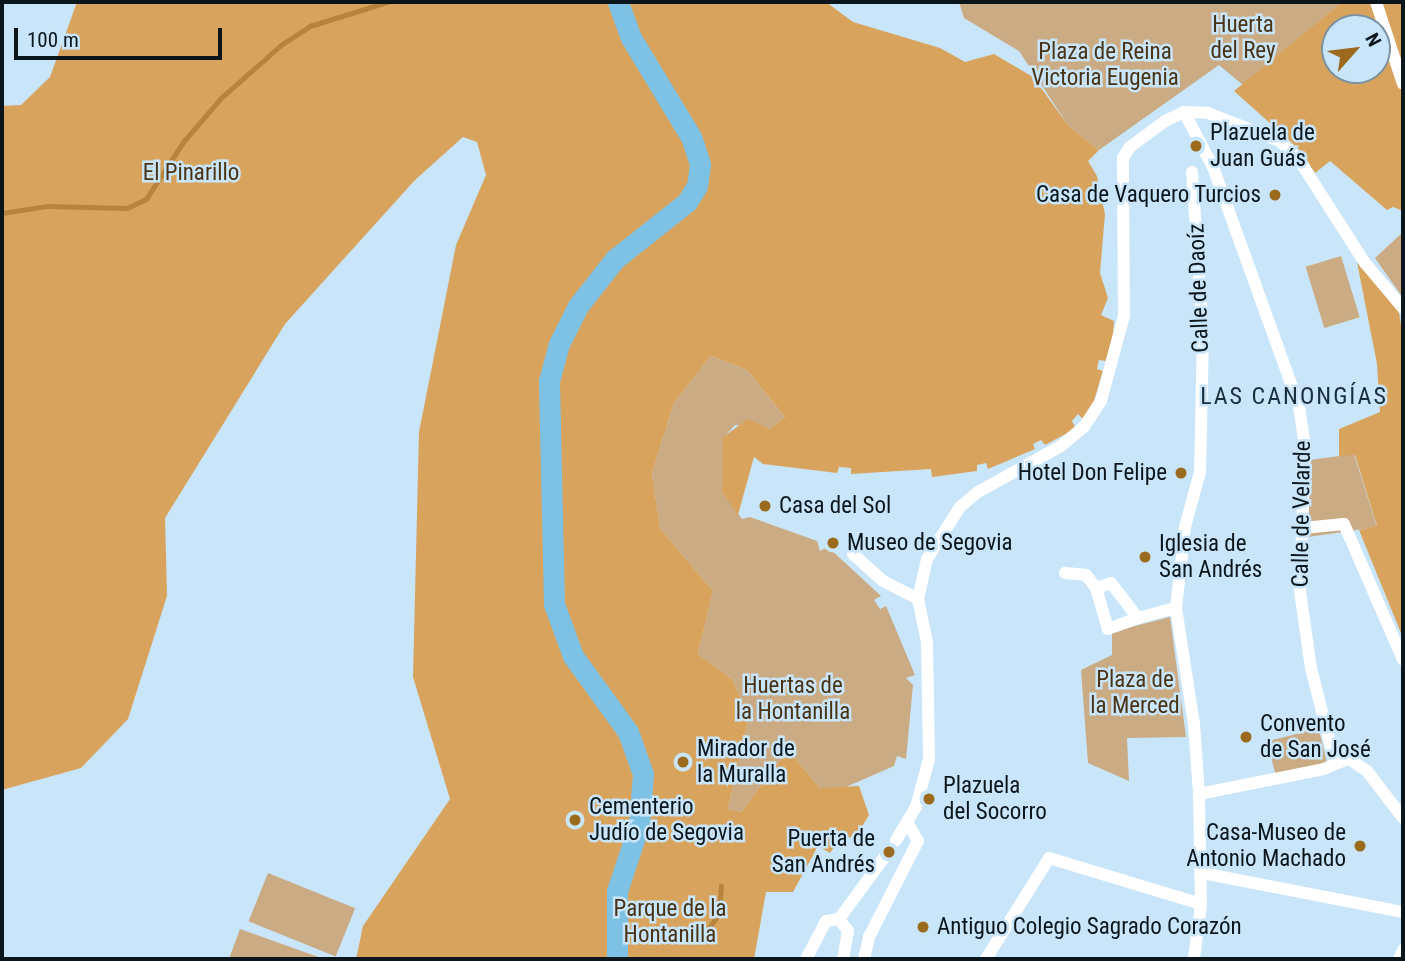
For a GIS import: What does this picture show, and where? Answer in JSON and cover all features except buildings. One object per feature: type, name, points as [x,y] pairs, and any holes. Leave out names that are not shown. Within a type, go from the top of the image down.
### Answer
[{"type":"main road","points":[[617,959],[617,891],[639,825],[643,774],[628,732],[573,656],[554,604],[549,381],[559,344],[585,297],[615,260],[687,202],[697,186],[700,164],[691,137],[631,38],[618,2]]},
{"type":"street","points":[[1376,2],[1403,84]]},
{"type":"street","points":[[896,840],[908,824],[929,759],[929,670],[918,599],[927,559],[960,508],[978,492],[1061,446],[1084,427],[1101,401],[1124,316],[1124,158],[1136,142],[1187,118],[1220,116],[1267,133],[1286,147],[1357,252],[1403,310]]},
{"type":"street","name":"Calle de Velarde","points":[[1187,118],[1213,167],[1299,407],[1305,446],[1300,591],[1311,668],[1331,747],[1345,760]]},
{"type":"street","name":"Calle de Daoíz","points":[[1192,172],[1203,333],[1200,472],[1185,527],[1176,608],[1194,724],[1199,794],[1202,873],[1194,959]]},
{"type":"street","points":[[1303,528],[1344,524],[1403,660]]},
{"type":"street","points":[[853,554],[883,581],[918,599]]},
{"type":"street","points":[[1065,573],[1086,576],[1096,588],[1108,629],[1176,608]]},
{"type":"street","points":[[1096,588],[1111,583],[1138,618]]},
{"type":"street","points":[[1199,794],[1262,783],[1345,760],[1377,781],[1403,818]]},
{"type":"street","points":[[864,959],[869,937],[918,841],[908,824]]},
{"type":"street","points":[[806,959],[826,921],[839,919],[886,855]]},
{"type":"street","points":[[986,959],[1049,858],[1201,904]]},
{"type":"street","points":[[1202,873],[1403,912]]},
{"type":"street","points":[[839,919],[848,931],[843,959]]},
{"type":"street","points":[[1399,959],[1403,950]]},
{"type":"green space","points":[[77,2],[826,2],[853,22],[940,48],[965,62],[994,54],[1033,77],[1068,125],[1099,150],[1088,161],[1097,176],[1105,214],[1100,273],[1108,298],[1101,315],[1114,321],[1113,336],[1106,361],[1099,360],[1097,369],[1103,371],[1093,404],[1083,419],[1078,414],[1072,421],[1075,427],[1069,432],[1045,445],[1041,440],[1033,444],[1035,449],[988,469],[986,463],[977,465],[977,471],[932,477],[931,469],[851,474],[851,468],[839,467],[837,473],[763,464],[754,457],[738,515],[722,492],[723,437],[748,419],[769,429],[785,417],[747,370],[711,356],[674,403],[652,473],[660,528],[713,591],[698,654],[732,679],[749,716],[728,809],[741,812],[788,750],[820,788],[859,786],[869,815],[857,835],[838,841],[830,853],[818,846],[793,892],[766,892],[754,959],[356,959],[363,926],[450,799],[413,677],[419,432],[456,245],[486,175],[477,142],[463,137],[415,180],[285,324],[165,518],[167,596],[128,719],[81,768],[2,790],[2,106],[21,105],[50,77]]},
{"type":"green space","name":"Plaza de Reina Victoria Eugenia","points":[[959,2],[1342,2],[1328,14],[1321,14],[1321,20],[1243,85],[1219,65],[1099,150],[1068,125],[1019,51],[964,18]]},
{"type":"green space","points":[[1342,2],[1403,2],[1403,211],[1393,207],[1387,210],[1330,161],[1315,173],[1302,152],[1234,91],[1321,19],[1321,84],[1391,84],[1391,14],[1327,14]]},
{"type":"green space","points":[[1403,232],[1403,298],[1375,258]]},
{"type":"green space","points":[[1341,256],[1360,317],[1324,328],[1306,267]]},
{"type":"green space","points":[[1357,262],[1398,306],[1403,338],[1403,638],[1359,530],[1377,526],[1355,455],[1339,456],[1339,429],[1380,412],[1377,364]]},
{"type":"green space","name":"Huertas de la Hontanilla","points":[[711,356],[747,370],[785,417],[769,429],[735,425],[724,437],[722,492],[742,519],[750,517],[817,541],[820,551],[828,547],[881,596],[874,600],[880,609],[886,606],[915,675],[906,678],[913,685],[906,759],[897,756],[894,766],[839,790],[820,788],[788,750],[741,812],[728,809],[749,716],[732,679],[698,654],[713,591],[660,528],[652,473],[674,403]]},
{"type":"green space","points":[[1354,454],[1377,527],[1308,537],[1310,460]]},
{"type":"green space","name":"Plaza de la Merced","points":[[1170,617],[1186,737],[1127,738],[1129,781],[1088,763],[1081,670],[1112,655],[1112,632]]},
{"type":"green space","points":[[1316,718],[1327,763],[1276,776],[1268,746],[1272,740],[1309,731],[1307,720]]},
{"type":"green space","points":[[268,873],[355,908],[336,956],[249,921]]},
{"type":"green space","points":[[240,929],[324,959],[229,959]]},
{"type":"waterway","points":[[2,213],[47,206],[127,208],[146,199],[184,141],[220,99],[281,45],[310,26],[387,2]]},
{"type":"waterway","points":[[708,929],[719,914],[721,886]]},
{"type":"place","name":"Plazuela de Juan Guás","points":[[1196,146]]},
{"type":"place","name":"Casa de Vaquero Turcios","points":[[1275,195]]},
{"type":"place","name":"Hotel Don Felipe","points":[[1181,473]]},
{"type":"place","name":"Casa del Sol","points":[[765,506]]},
{"type":"place","name":"Museo de Segovia","points":[[833,543]]},
{"type":"place","name":"Iglesia de San Andrés","points":[[1145,557]]},
{"type":"place","name":"Convento de San José","points":[[1246,737]]},
{"type":"place","name":"Mirador de la Muralla","points":[[683,762]]},
{"type":"place","name":"Plazuela del Socorro","points":[[929,799]]},
{"type":"place","name":"Cementerio Judío de Segovia","points":[[575,820]]},
{"type":"place","name":"Casa-Museo de Antonio Machado","points":[[1360,846]]},
{"type":"place","name":"Puerta de San Andrés","points":[[889,852]]},
{"type":"place","name":"Antiguo Colegio Sagrado Corazón","points":[[923,927]]},
{"type":"district","name":"LAS CANONGÍAS","points":[[1294,397]]},
{"type":"park label","name":"Huerta del Rey","points":[[1243,38]]},
{"type":"park label","name":"El Pinarillo","points":[[191,173]]},
{"type":"park label","name":"Parque de la Hontanilla","points":[[670,922]]}]
